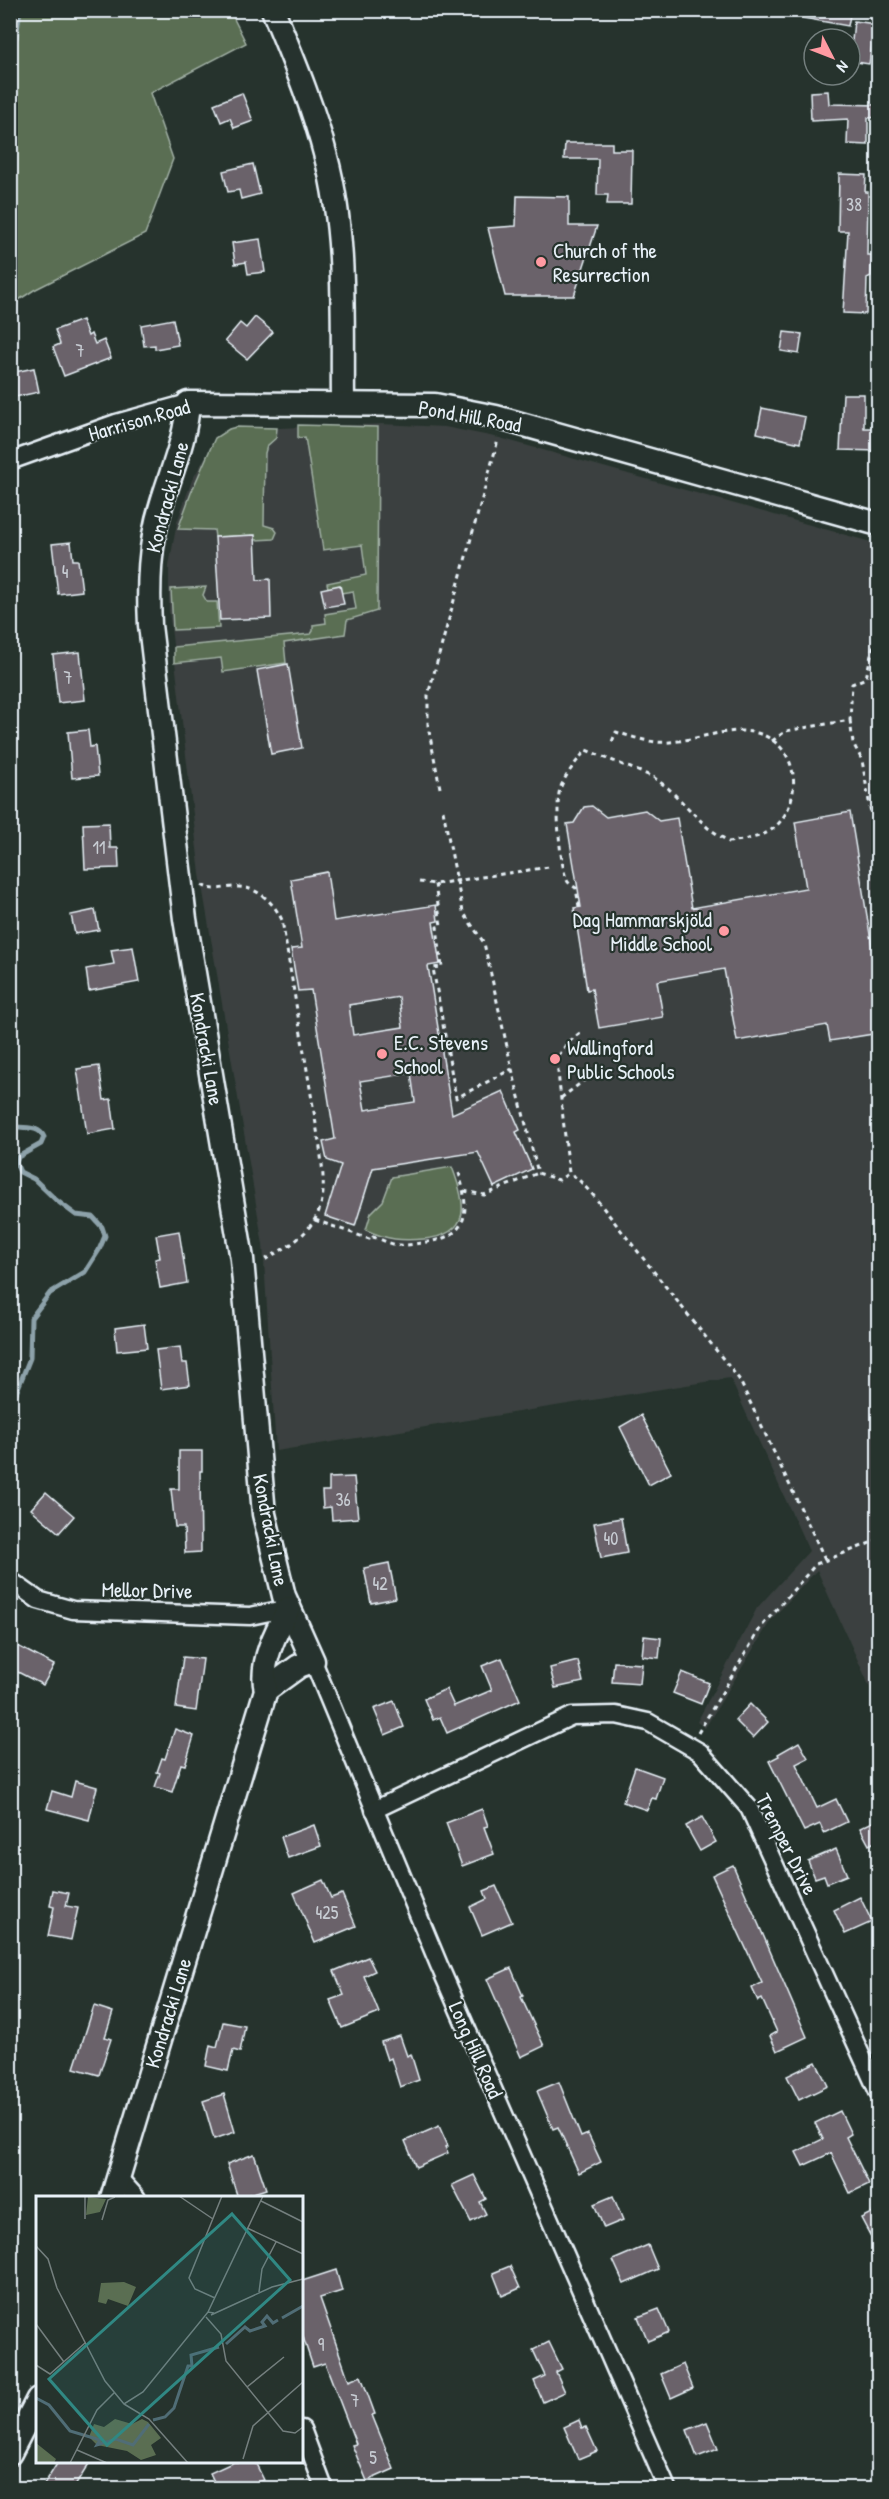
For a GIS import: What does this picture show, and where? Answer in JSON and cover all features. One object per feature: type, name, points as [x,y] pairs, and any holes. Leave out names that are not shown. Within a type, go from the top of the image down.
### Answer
[{"type":"main road","points":[[273,10],[307,93],[329,169],[337,219],[342,286],[343,403]]},
{"type":"main road","name":"Harrison Road","points":[[188,403],[343,403]]},
{"type":"main road","name":"Kondracki Lane","points":[[115,2187],[266,1690],[265,1675],[273,1640],[289,1608],[279,1582],[264,1514],[242,1258],[185,919],[150,625],[148,577],[152,541],[161,504],[183,439],[188,403]]},
{"type":"main road","name":"Pond Hill Road","points":[[343,403],[435,405],[496,417],[879,524]]},
{"type":"main road","name":"Long Hill Road","points":[[289,1608],[313,1660]]},
{"type":"main road","points":[[266,1690],[299,1666],[313,1660]]},
{"type":"main road","points":[[10,2453],[36,2403]]},
{"type":"street","name":"Harrison Road","points":[[10,461],[116,423],[188,403]]},
{"type":"street","name":"Mellor Drive","points":[[10,1580],[38,1600],[73,1610],[250,1616],[289,1608]]},
{"type":"street","name":"Long Hill Road","points":[[313,1660],[443,1976],[667,2488]]},
{"type":"street","name":"Tremper Drive","points":[[374,1810],[572,1716],[616,1715],[648,1722],[690,1745],[700,1752],[749,1808],[879,2092]]},
{"type":"street","points":[[115,2187],[133,2196]]},
{"type":"street","points":[[303,2432],[324,2488]]},
{"type":"path","points":[[440,788],[428,726],[428,695],[498,440]]},
{"type":"path","points":[[879,623],[866,678],[852,684],[849,720],[853,743],[862,760],[876,843],[879,846]]},
{"type":"path","points":[[772,741],[786,731],[849,720]]},
{"type":"path","points":[[579,907],[576,888],[567,881],[557,819],[557,801],[574,764],[586,750],[653,777],[668,788],[708,828],[729,842],[764,834],[778,825],[790,808],[795,789],[791,761],[772,741],[756,733],[735,732],[668,742],[646,741],[616,732],[611,744]]},
{"type":"path","points":[[443,810],[464,912],[484,943],[538,1173]]},
{"type":"path","points":[[419,882],[435,885],[549,867]]},
{"type":"path","points":[[197,882],[209,889],[239,887],[251,890],[275,904],[282,920],[323,1169],[323,1199],[315,1220],[292,1243],[261,1262]]},
{"type":"path","points":[[435,885],[441,926],[437,927],[442,967],[433,968],[456,1098],[512,1069]]},
{"type":"path","points":[[569,1173],[557,1063],[560,1052],[566,1044],[580,1033]]},
{"type":"path","points":[[561,1098],[586,1079],[607,1070]]},
{"type":"path","points":[[315,1220],[372,1240],[373,1237],[400,1245],[443,1240],[454,1234],[461,1226],[465,1208],[464,1191],[459,1173]]},
{"type":"path","points":[[464,1191],[484,1195],[538,1173],[560,1180],[569,1173]]},
{"type":"path","points":[[569,1173],[579,1179],[593,1195],[739,1379],[825,1559]]},
{"type":"path","points":[[690,1745],[761,1627],[816,1563],[879,1540]]},
{"type":"shaded area","name":"Wallingford Public Schools","points":[[381,424],[445,427],[500,438],[878,544],[878,1705],[817,1570],[771,1620],[705,1728],[697,1722],[757,1608],[809,1551],[730,1378],[276,1451],[263,1245],[200,874],[169,611],[169,566],[177,522],[192,480],[216,439],[229,430]]},
{"type":"green space","points":[[11,10],[230,11],[246,43],[150,93],[173,159],[145,234],[34,290],[11,305]]},
{"type":"green space","points":[[298,425],[378,427],[377,611],[347,620],[345,634],[284,643],[286,663],[223,672],[221,658],[174,663],[174,647],[311,634],[313,625],[326,623],[325,614],[356,609],[353,591],[341,593],[328,588],[327,583],[366,575],[362,545],[323,550],[305,437],[298,438]]},
{"type":"green space","points":[[236,427],[277,428],[276,438],[267,446],[265,453],[264,525],[274,528],[277,532],[274,539],[255,540],[254,535],[215,537],[214,530],[178,529],[215,438]]},
{"type":"green space","points":[[206,587],[203,595],[207,602],[217,602],[219,628],[173,630],[171,589]]},
{"type":"green space","points":[[452,1167],[460,1193],[462,1215],[458,1224],[451,1231],[440,1236],[408,1240],[388,1238],[366,1230],[371,1213],[383,1201],[392,1177]]},
{"type":"building","points":[[804,10],[851,10],[848,26],[804,18]]},
{"type":"building","points":[[854,21],[875,24],[869,64],[862,63],[862,27],[853,27]]},
{"type":"building","points":[[828,91],[829,104],[879,105],[879,117],[868,118],[868,145],[847,144],[848,119],[811,121],[810,92]]},
{"type":"building","points":[[242,93],[253,121],[234,128],[230,118],[221,122],[214,104]]},
{"type":"building","points":[[565,143],[612,143],[612,150],[632,150],[631,204],[607,204],[608,195],[597,195],[598,159],[564,159]]},
{"type":"building","points":[[253,164],[260,194],[241,199],[239,190],[228,192],[223,171]]},
{"type":"building","points":[[839,174],[866,175],[867,255],[872,255],[871,276],[867,278],[866,314],[843,313],[848,231],[838,231]]},
{"type":"building","name":"Church of the Resurrection","points":[[517,196],[569,197],[569,226],[597,226],[574,296],[505,296],[488,228],[516,226]]},
{"type":"building","points":[[260,239],[265,272],[248,274],[246,262],[235,264],[232,243]]},
{"type":"building","points":[[255,317],[273,332],[247,359],[225,341],[240,323],[246,328]]},
{"type":"building","points":[[173,319],[178,345],[155,349],[155,345],[144,346],[141,325]]},
{"type":"building","points":[[82,320],[88,336],[91,334],[95,344],[104,340],[111,358],[64,376],[53,347],[60,344],[55,330]]},
{"type":"building","points":[[784,332],[802,334],[799,354],[781,351]]},
{"type":"building","points":[[34,368],[39,392],[10,398],[10,373]]},
{"type":"building","points":[[843,394],[864,394],[864,428],[879,428],[879,451],[840,450]]},
{"type":"building","points":[[762,408],[805,417],[800,443],[757,433]]},
{"type":"building","points":[[255,535],[257,580],[270,579],[271,618],[220,620],[215,537]]},
{"type":"building","points":[[71,542],[73,560],[78,560],[82,591],[58,594],[52,544]]},
{"type":"building","points":[[340,585],[344,604],[325,607],[321,589]]},
{"type":"building","points":[[80,652],[85,700],[58,703],[53,655]]},
{"type":"building","points":[[288,664],[302,748],[271,754],[257,670]]},
{"type":"building","points":[[88,730],[90,747],[95,746],[98,776],[72,778],[68,732]]},
{"type":"building","name":"Dag Hammarskjöld Middle School","points":[[592,806],[606,817],[645,810],[659,821],[677,818],[692,908],[806,888],[795,822],[850,812],[875,965],[879,965],[879,1033],[830,1041],[827,1025],[737,1041],[724,969],[657,981],[663,1017],[599,1028],[592,989],[587,990],[574,908],[581,907],[567,824],[574,823],[584,807]]},
{"type":"building","points":[[109,823],[110,848],[118,848],[119,868],[85,869],[83,824]]},
{"type":"building","name":"E.C. Stevens School","points":[[327,872],[334,921],[436,905],[438,921],[433,922],[440,964],[428,966],[452,1114],[503,1091],[520,1130],[516,1132],[532,1169],[494,1187],[478,1152],[373,1168],[355,1226],[325,1216],[341,1165],[327,1160],[323,1142],[335,1139],[311,990],[298,991],[291,949],[302,948],[291,879]],"holes":[[[399,997],[403,1027],[353,1035],[349,1005]],[[411,1073],[415,1102],[365,1110],[360,1081]]]},
{"type":"building","points":[[95,910],[99,930],[75,934],[71,915]]},
{"type":"building","points":[[133,947],[139,982],[89,991],[86,969],[114,964],[111,950]]},
{"type":"building","points":[[99,1066],[104,1100],[111,1099],[115,1129],[87,1134],[77,1069]]},
{"type":"building","points":[[179,1231],[187,1283],[160,1288],[155,1259],[160,1258],[156,1235]]},
{"type":"building","points":[[144,1324],[147,1348],[117,1351],[115,1328]]},
{"type":"building","points":[[180,1347],[182,1363],[187,1363],[190,1385],[161,1389],[156,1350]]},
{"type":"building","points":[[641,1415],[671,1473],[649,1485],[620,1427]]},
{"type":"building","points":[[179,1451],[202,1451],[202,1471],[200,1471],[201,1552],[185,1553],[184,1527],[175,1527],[171,1489],[179,1489]]},
{"type":"building","points":[[354,1477],[358,1518],[332,1520],[331,1507],[323,1508],[322,1491],[329,1491],[329,1478]]},
{"type":"building","points":[[46,1492],[74,1516],[59,1533],[31,1509]]},
{"type":"building","points":[[621,1518],[627,1553],[601,1558],[594,1523]]},
{"type":"building","points":[[389,1563],[396,1598],[371,1603],[364,1568]]},
{"type":"building","points":[[644,1636],[661,1638],[659,1658],[642,1656]]},
{"type":"building","points":[[10,1642],[54,1665],[43,1685],[10,1668]]},
{"type":"building","points":[[183,1657],[203,1659],[196,1711],[176,1708]]},
{"type":"building","points":[[502,1658],[520,1700],[447,1733],[440,1717],[433,1720],[424,1699],[446,1689],[454,1706],[492,1690],[482,1666]]},
{"type":"building","points":[[578,1661],[583,1682],[555,1688],[550,1668]]},
{"type":"building","points":[[614,1662],[642,1664],[640,1684],[612,1682]]},
{"type":"building","points":[[682,1672],[709,1683],[701,1704],[673,1693]]},
{"type":"building","points":[[394,1701],[404,1727],[385,1735],[374,1709]]},
{"type":"building","points":[[750,1704],[768,1722],[753,1738],[735,1720]]},
{"type":"building","points":[[175,1729],[194,1736],[185,1765],[181,1764],[172,1792],[155,1787],[160,1773],[157,1772],[162,1758],[165,1759]]},
{"type":"building","points":[[799,1742],[808,1758],[796,1764],[817,1808],[836,1799],[847,1822],[824,1833],[820,1824],[804,1831],[769,1761]]},
{"type":"building","points":[[635,1767],[663,1777],[656,1799],[652,1798],[647,1810],[623,1802]]},
{"type":"building","points":[[75,1781],[97,1787],[89,1820],[47,1809],[52,1791],[71,1797]]},
{"type":"building","points":[[482,1809],[488,1826],[484,1827],[494,1854],[462,1866],[446,1823]]},
{"type":"building","points":[[702,1817],[716,1842],[700,1851],[686,1826]]},
{"type":"building","points":[[879,1819],[879,1840],[869,1845],[860,1828]]},
{"type":"building","points":[[314,1825],[321,1846],[288,1858],[281,1837]]},
{"type":"building","points":[[836,1849],[847,1875],[827,1883],[824,1875],[815,1878],[808,1861]]},
{"type":"building","points":[[733,1865],[807,2037],[777,2051],[770,2036],[777,2032],[762,1999],[758,2001],[752,1988],[762,1983],[712,1875]]},
{"type":"building","points":[[323,1880],[331,1898],[342,1894],[356,1926],[315,1943],[294,1893]]},
{"type":"building","points":[[496,1886],[512,1922],[482,1935],[470,1907],[487,1899],[484,1891]]},
{"type":"building","points":[[53,1890],[69,1893],[66,1906],[78,1908],[71,1940],[48,1936],[54,1907],[50,1906]]},
{"type":"building","points":[[860,1897],[872,1922],[845,1934],[834,1910]]},
{"type":"building","points":[[368,1957],[375,1971],[364,1976],[379,2013],[342,2028],[330,2000],[344,1995],[334,1971]]},
{"type":"building","points":[[511,1968],[523,1996],[521,1997],[544,2046],[521,2057],[487,1979]]},
{"type":"building","points":[[94,2006],[113,2012],[105,2037],[111,2039],[99,2075],[74,2068]]},
{"type":"building","points":[[223,2022],[245,2026],[240,2052],[233,2050],[228,2071],[206,2066],[210,2045],[217,2047]]},
{"type":"building","points":[[400,2036],[407,2056],[411,2054],[419,2080],[400,2087],[391,2058],[387,2060],[381,2042]]},
{"type":"building","points":[[816,2062],[828,2086],[799,2100],[787,2076]]},
{"type":"building","points":[[559,2082],[581,2137],[588,2134],[601,2162],[579,2173],[558,2127],[553,2129],[537,2091]]},
{"type":"building","points":[[224,2094],[235,2132],[214,2139],[203,2101]]},
{"type":"building","points":[[840,2111],[851,2134],[846,2137],[869,2184],[850,2193],[831,2153],[803,2166],[796,2152],[823,2139],[815,2123]]},
{"type":"building","points":[[439,2126],[448,2146],[445,2147],[448,2153],[416,2167],[405,2141]]},
{"type":"building","points":[[254,2154],[266,2189],[237,2196],[227,2164]]},
{"type":"building","points":[[474,2175],[486,2199],[480,2202],[486,2214],[471,2222],[452,2185]]},
{"type":"building","points":[[613,2196],[623,2220],[604,2228],[594,2204]]},
{"type":"building","points":[[879,2209],[879,2252],[861,2218]]},
{"type":"building","points":[[648,2245],[658,2269],[624,2284],[613,2260]]},
{"type":"building","points":[[510,2266],[520,2288],[502,2296],[493,2273]]},
{"type":"building","points":[[336,2270],[342,2291],[320,2298],[349,2381],[361,2376],[375,2414],[372,2415],[394,2469],[367,2481],[352,2445],[356,2444],[325,2363],[313,2367],[303,2337],[303,2281]]},
{"type":"building","points":[[659,2309],[669,2332],[648,2341],[638,2317]]},
{"type":"building","points":[[549,2342],[562,2369],[556,2372],[565,2392],[543,2402],[534,2381],[545,2376],[533,2350]]},
{"type":"building","points":[[683,2364],[693,2388],[671,2398],[661,2374]]},
{"type":"building","points":[[579,2420],[582,2428],[586,2427],[597,2451],[578,2459],[564,2427]]},
{"type":"building","points":[[707,2422],[718,2449],[697,2457],[687,2430]]},
{"type":"building","points":[[57,2463],[89,2463],[74,2488],[42,2488]]},
{"type":"building","points":[[232,2463],[256,2463],[264,2480],[245,2488],[217,2488],[210,2473]]},
{"type":"waterway","points":[[10,42],[16,38],[20,10]]},
{"type":"waterway","points":[[10,1125],[38,1130],[44,1137],[41,1144],[18,1157],[16,1163],[20,1172],[34,1179],[76,1215],[93,1217],[102,1227],[105,1236],[85,1272],[50,1293],[31,1318],[30,1358],[10,1408]]},
{"type":"place","name":"Church of the Resurrection","points":[[541,262]]},
{"type":"place","name":"Dag Hammarskjöld Middle School","points":[[724,931]]},
{"type":"place","name":"E.C. Stevens School","points":[[382,1054]]},
{"type":"place","name":"Wallingford Public Schools","points":[[555,1059]]}]
